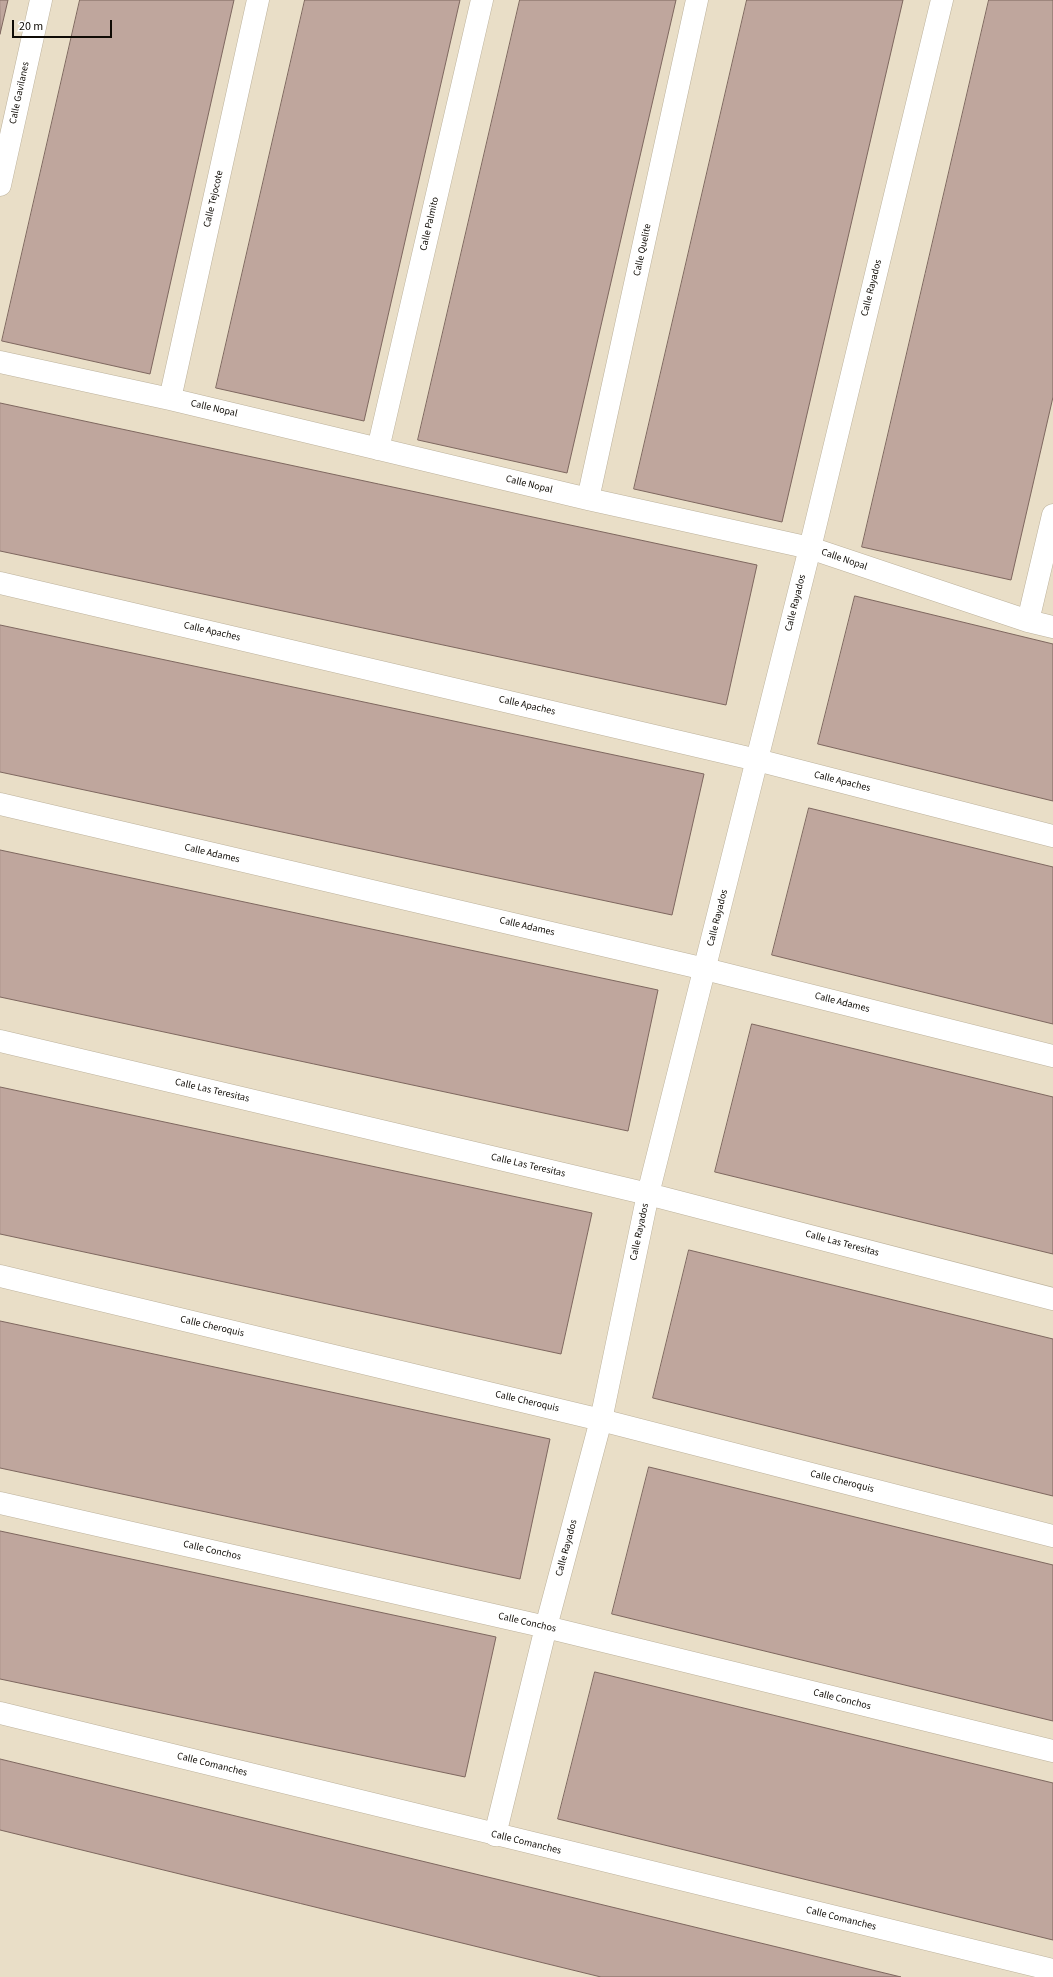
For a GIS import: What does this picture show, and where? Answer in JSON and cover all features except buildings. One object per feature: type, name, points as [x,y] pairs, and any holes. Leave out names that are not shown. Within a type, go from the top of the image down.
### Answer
[{"type":"street","name":"Calle Gavilanes","points":[[0,185],[41,0]]},
{"type":"street","name":"Calle Tejocote","points":[[170,399],[258,0]]},
{"type":"street","name":"Calle Palmito","points":[[378,449],[482,0]]},
{"type":"street","name":"Calle Quelite","points":[[588,499],[698,0]]},
{"type":"street","name":"Calle Rayados","points":[[495,1835],[546,1627],[601,1420],[648,1194],[810,548],[942,0]]},
{"type":"street","name":"Calle Nopal","points":[[0,362],[170,399],[588,499],[810,548],[1028,621],[1053,627]]},
{"type":"street","points":[[1028,621],[1053,515]]},
{"type":"street","name":"Calle Apaches","points":[[0,583],[757,760],[1053,836]]},
{"type":"street","name":"Calle Adames","points":[[0,804],[705,969],[1053,1056]]},
{"type":"street","name":"Calle Las Teresitas","points":[[0,1040],[648,1194],[1053,1299]]},
{"type":"street","name":"Calle Cheroquis","points":[[0,1276],[601,1420],[1053,1536]]},
{"type":"street","name":"Calle Conchos","points":[[0,1503],[546,1627],[1053,1751]]},
{"type":"street","name":"Calle Comanches","points":[[0,1713],[1053,1970]]}]
